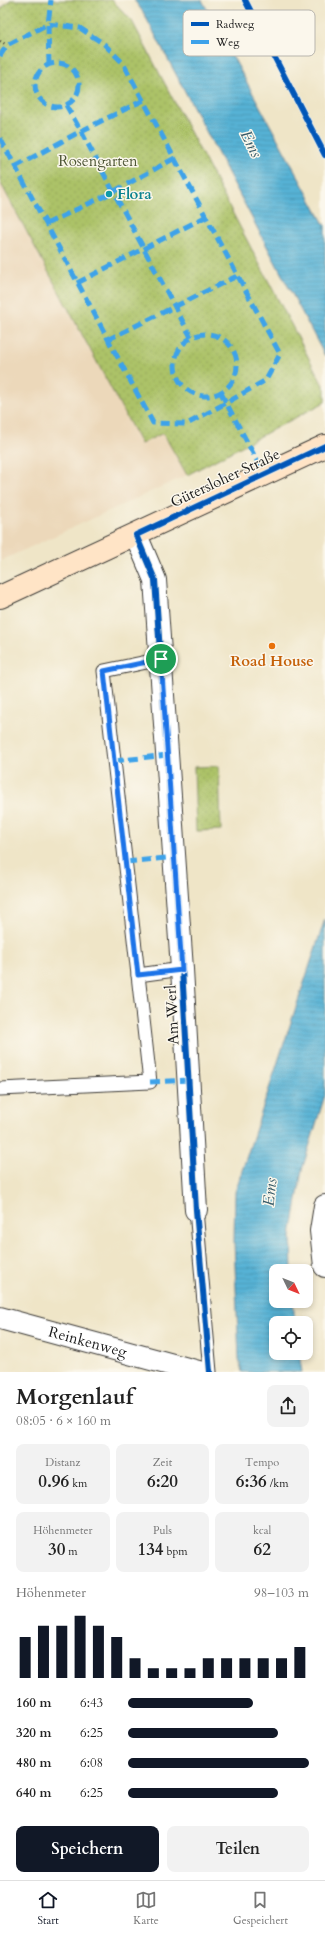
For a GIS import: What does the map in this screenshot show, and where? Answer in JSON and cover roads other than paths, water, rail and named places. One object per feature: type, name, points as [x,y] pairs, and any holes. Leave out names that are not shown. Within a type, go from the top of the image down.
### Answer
[{"type":"main road","name":"Gütersloher Straße","points":[[0,597],[325,446]]},
{"type":"street","name":"Am Werl","points":[[136,534],[155,580],[182,970],[196,1210]]},
{"type":"street","points":[[325,1206],[321,1231],[325,1266]]},
{"type":"street","name":"Reinkenweg","points":[[0,1318],[199,1372]]},
{"type":"lane","points":[[0,1089],[150,1082],[104,671],[161,659]]},
{"type":"lane","points":[[138,975],[182,970]]},
{"type":"lane","points":[[196,1210],[210,1372]]},
{"type":"water","name":"Ems","points":[[134,0],[202,0],[207,10],[183,10],[183,56],[232,56],[325,226],[325,356],[143,12]]},
{"type":"water","name":"Ems","points":[[325,919],[325,1095],[302,1170],[291,1236],[292,1264],[269,1264],[269,1308],[294,1308],[294,1316],[269,1316],[269,1360],[300,1360],[302,1372],[242,1372],[239,1359],[234,1242],[235,1192]]},
{"type":"place","name":"Flora","points":[[109,194]]},
{"type":"place","name":"Road House","points":[[272,646]]},
{"type":"park label","name":"Rosengarten","points":[[98,161]]}]
